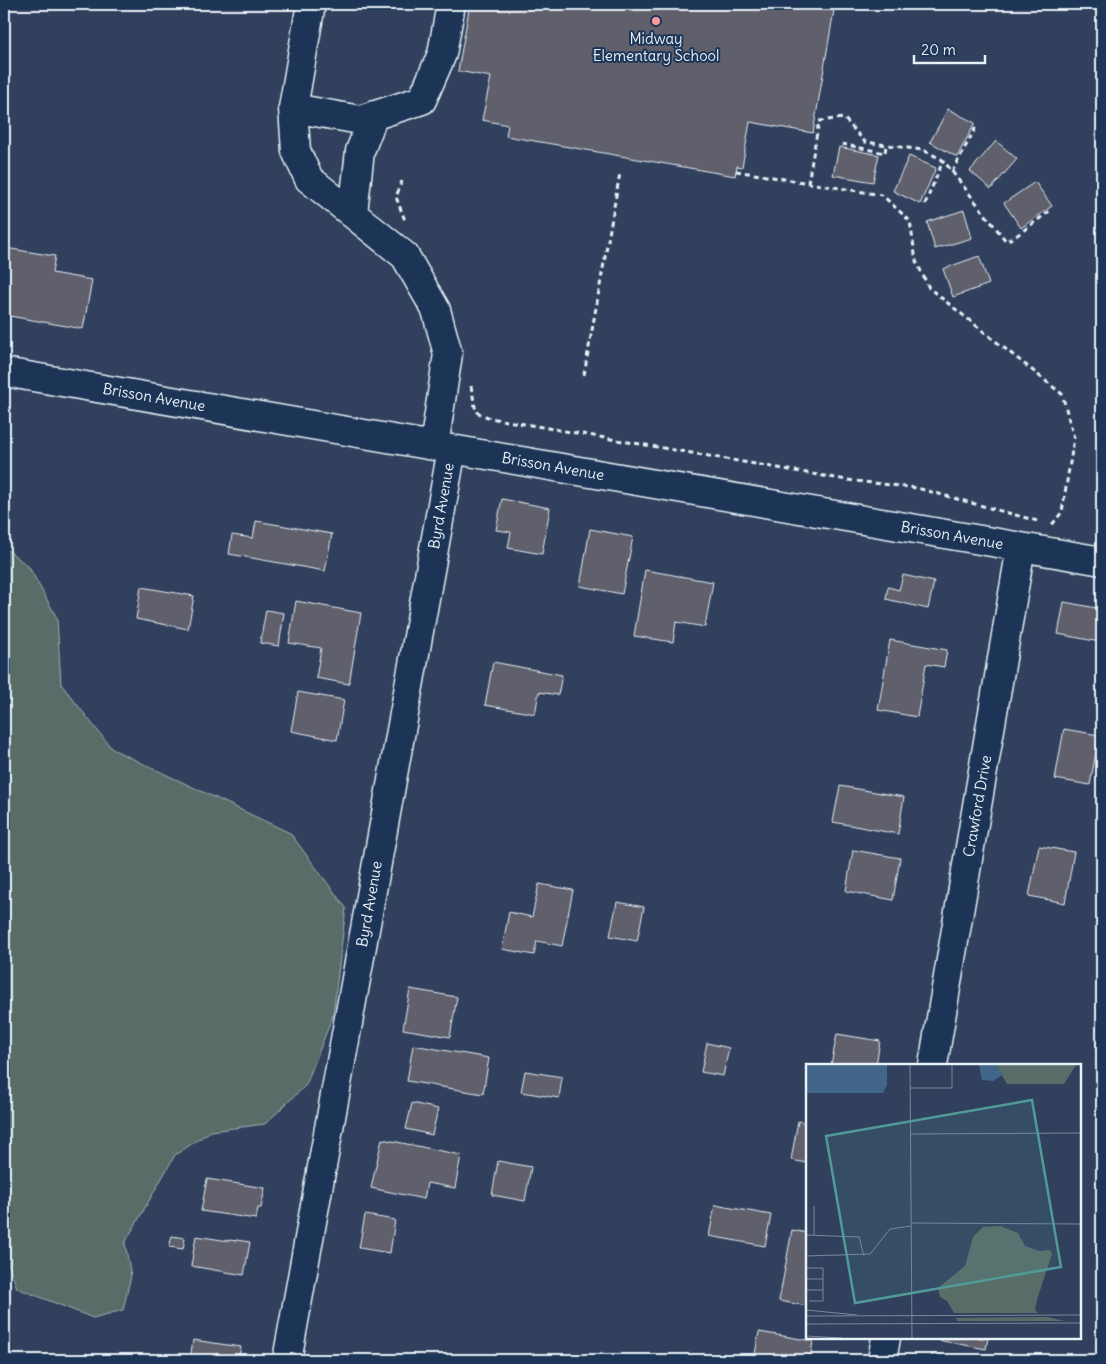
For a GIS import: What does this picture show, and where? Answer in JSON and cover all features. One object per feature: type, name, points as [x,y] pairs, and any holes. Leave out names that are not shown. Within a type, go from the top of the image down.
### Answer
[{"type":"street","name":"Byrd Avenue","points":[[287,1360],[443,447],[448,354],[436,310],[405,256],[309,179],[296,151],[293,108],[311,4]]},
{"type":"street","points":[[293,108],[360,120],[422,100],[442,54],[451,4]]},
{"type":"street","points":[[353,213],[360,151],[374,115]]},
{"type":"street","name":"Brisson Avenue","points":[[4,372],[1102,561]]},
{"type":"street","name":"Crawford Drive","points":[[933,1064],[1033,549]]},
{"type":"street","points":[[882,1360],[886,1339]]},
{"type":"path","points":[[808,183],[819,121],[844,118],[865,142],[923,150],[943,160],[1006,241],[1016,236],[1051,210]]},
{"type":"path","points":[[952,172],[976,125]]},
{"type":"path","points":[[842,144],[885,153],[886,145]]},
{"type":"path","points":[[925,204],[943,160]]},
{"type":"path","points":[[736,171],[882,196],[910,221],[916,261],[929,288],[1062,394],[1074,438],[1062,512],[1033,549]]},
{"type":"path","points":[[584,374],[620,173]]},
{"type":"path","points":[[402,181],[396,198],[408,229]]},
{"type":"path","points":[[469,377],[476,412],[490,418],[847,480],[917,488],[1042,522]]},
{"type":"green space","points":[[4,547],[29,567],[57,618],[61,684],[112,749],[290,833],[346,908],[333,1015],[306,1085],[265,1124],[211,1131],[175,1155],[125,1243],[131,1276],[123,1310],[93,1318],[17,1288],[4,1252]]},
{"type":"building","points":[[470,4],[835,4],[813,133],[750,122],[742,167],[737,166],[735,176],[506,136],[508,125],[482,120],[491,77],[458,71]]},
{"type":"building","points":[[948,109],[975,123],[957,157],[930,142]]},
{"type":"building","points":[[996,141],[1017,159],[991,189],[970,171]]},
{"type":"building","points":[[839,147],[879,155],[873,182],[833,175]]},
{"type":"building","points":[[909,156],[936,168],[920,204],[893,191]]},
{"type":"building","points":[[1035,182],[1052,206],[1021,228],[1004,203]]},
{"type":"building","points":[[964,210],[972,238],[935,249],[927,222]]},
{"type":"building","points":[[5,248],[55,256],[52,273],[92,280],[83,329],[4,315]]},
{"type":"building","points":[[979,256],[989,284],[953,297],[943,269]]},
{"type":"building","points":[[502,499],[550,508],[542,554],[508,548],[511,532],[496,530]]},
{"type":"building","points":[[256,521],[332,534],[325,571],[229,554],[232,535],[253,538]]},
{"type":"building","points":[[590,529],[633,537],[622,594],[580,586]]},
{"type":"building","points":[[645,570],[713,582],[705,627],[676,622],[673,642],[634,636]]},
{"type":"building","points":[[903,575],[934,582],[928,609],[886,599],[888,587],[899,590]]},
{"type":"building","points":[[141,587],[194,596],[188,629],[136,619]]},
{"type":"building","points":[[296,601],[361,613],[349,684],[316,678],[321,648],[289,643]]},
{"type":"building","points":[[1064,602],[1102,609],[1100,642],[1058,634]]},
{"type":"building","points":[[266,610],[284,613],[279,646],[260,643]]},
{"type":"building","points":[[890,640],[947,650],[944,667],[926,664],[917,717],[878,710]]},
{"type":"building","points":[[493,662],[562,675],[558,695],[539,692],[535,714],[485,705]]},
{"type":"building","points":[[298,692],[344,700],[337,740],[291,731]]},
{"type":"building","points":[[1064,729],[1099,735],[1090,785],[1055,779]]},
{"type":"building","points":[[840,786],[904,797],[898,834],[833,822]]},
{"type":"building","points":[[1039,846],[1074,852],[1065,903],[1029,896]]},
{"type":"building","points":[[853,850],[900,858],[893,900],[846,891]]},
{"type":"building","points":[[539,884],[573,890],[562,946],[537,941],[534,955],[502,949],[509,912],[532,917]]},
{"type":"building","points":[[617,902],[644,907],[637,941],[610,936]]},
{"type":"building","points":[[410,989],[457,997],[450,1037],[403,1029]]},
{"type":"building","points":[[837,1034],[880,1041],[876,1064],[831,1064]]},
{"type":"building","points":[[707,1043],[729,1048],[723,1076],[701,1072]]},
{"type":"building","points":[[413,1045],[489,1058],[483,1094],[407,1081]]},
{"type":"building","points":[[525,1071],[562,1077],[559,1098],[521,1092]]},
{"type":"building","points":[[412,1103],[438,1109],[432,1135],[406,1129]]},
{"type":"building","points":[[798,1121],[806,1123],[806,1163],[791,1160]]},
{"type":"building","points":[[382,1139],[461,1155],[455,1188],[427,1183],[424,1199],[371,1188]]},
{"type":"building","points":[[498,1161],[531,1167],[525,1201],[492,1195]]},
{"type":"building","points":[[207,1179],[265,1188],[261,1208],[258,1208],[256,1219],[201,1211]]},
{"type":"building","points":[[715,1205],[771,1215],[765,1246],[709,1236]]},
{"type":"building","points":[[365,1215],[395,1220],[390,1253],[359,1248]]},
{"type":"building","points":[[792,1230],[806,1233],[806,1306],[779,1301]]},
{"type":"building","points":[[172,1236],[185,1238],[183,1249],[169,1247]]},
{"type":"building","points":[[196,1236],[250,1242],[244,1275],[191,1266]]},
{"type":"building","points":[[759,1332],[813,1341],[810,1360],[754,1360]]},
{"type":"building","points":[[938,1339],[988,1339],[986,1349]]},
{"type":"building","points":[[193,1340],[241,1347],[238,1360],[190,1360]]},
{"type":"building","points":[[932,1354],[969,1360],[931,1360]]},
{"type":"place","name":"Midway Elementary School","points":[[656,21]]}]
